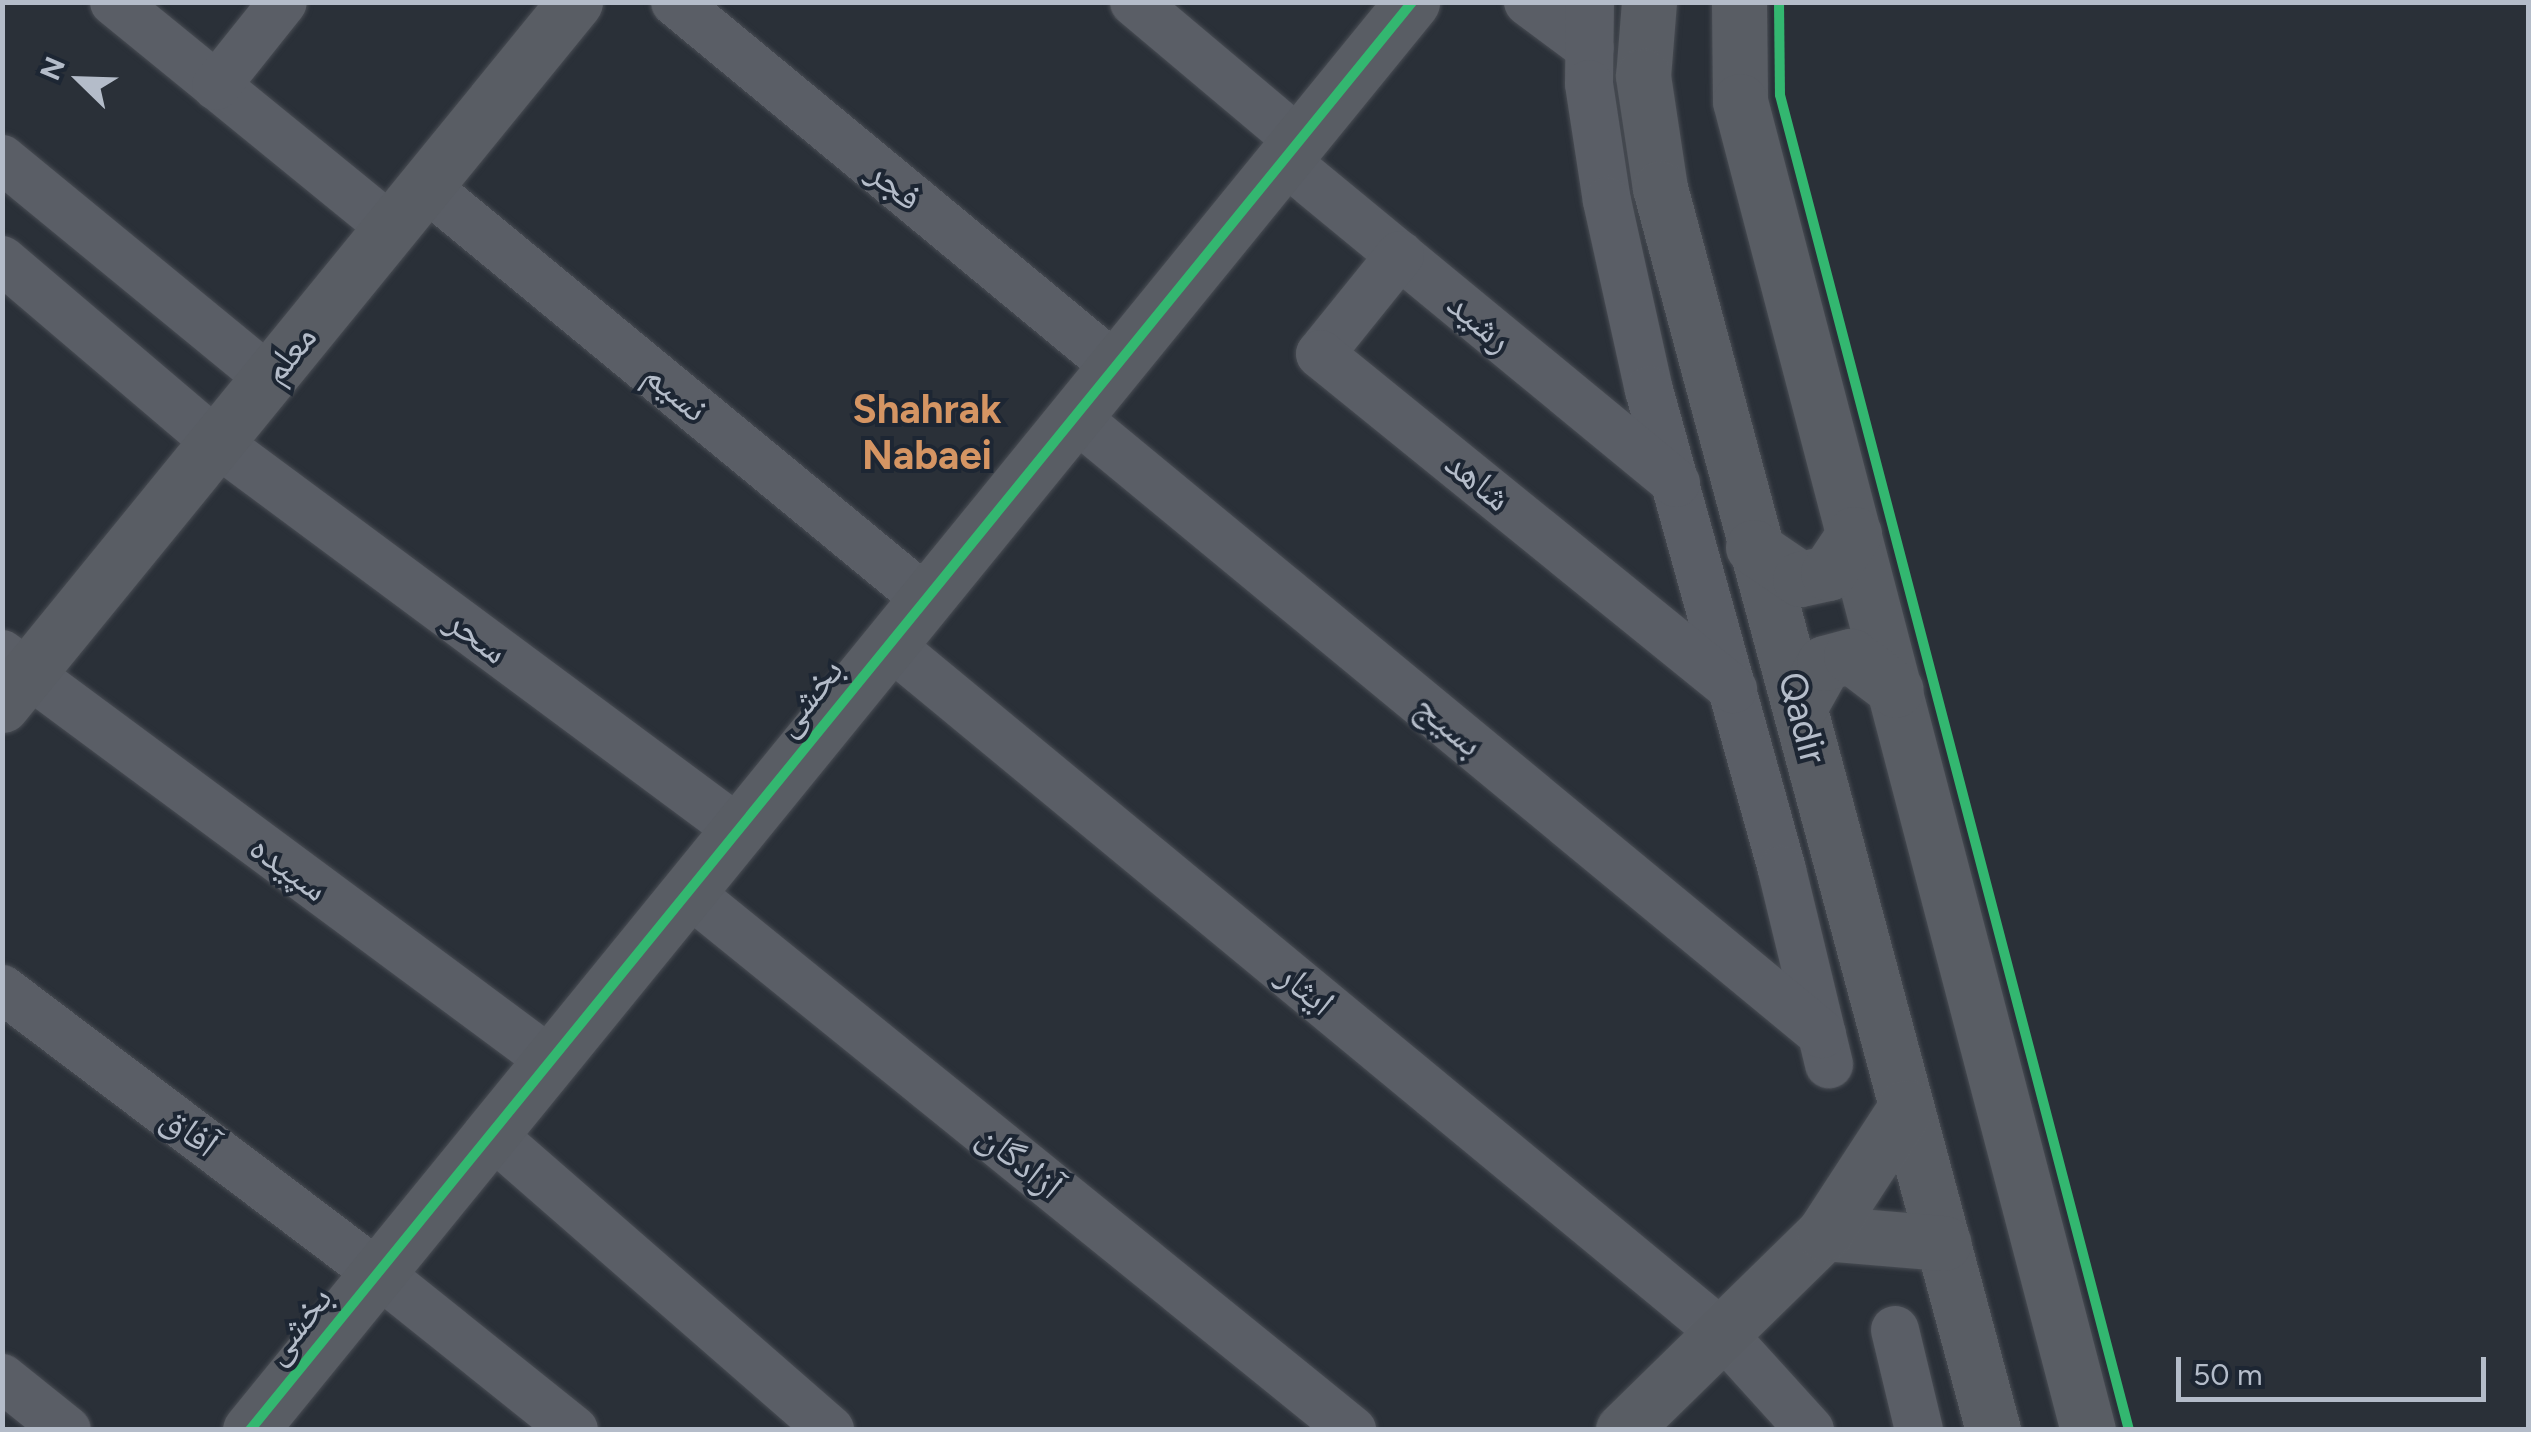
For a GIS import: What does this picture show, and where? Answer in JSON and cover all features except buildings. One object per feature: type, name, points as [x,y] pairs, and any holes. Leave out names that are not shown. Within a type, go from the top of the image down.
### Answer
[{"type":"street","points":[[114,2],[391,228]]},
{"type":"street","points":[[216,86],[283,2]]},
{"type":"street","name":"معلم","points":[[11,678],[216,442],[574,2]]},
{"type":"street","name":"فجر","points":[[675,2],[1116,367]]},
{"type":"street","name":"رشید","points":[[1134,2],[1400,255],[1676,484]]},
{"type":"street","name":"بخشی","points":[[250,1430],[1412,2]]},
{"type":"street","points":[[1528,2],[1590,25],[1589,84],[1607,200],[1649,390],[1733,688]]},
{"type":"street","name":"Qadir","points":[[1648,2],[1643,76],[1660,188],[1993,1430]]},
{"type":"street","points":[[1739,2],[1740,101],[2088,1430]]},
{"type":"street","points":[[4,162],[268,378]]},
{"type":"street","name":"نسیم","points":[[425,186],[926,599]]},
{"type":"street","name":"شاهد","points":[[1400,255],[1320,354],[1733,688]]},
{"type":"street","name":"سحر","points":[[2,260],[216,442],[739,830]]},
{"type":"street","name":"بسیج","points":[[1075,417],[1826,1049],[1733,688]]},
{"type":"street","points":[[1754,548],[1800,580],[1828,573],[1854,534]]},
{"type":"street","name":"ایثار","points":[[890,645],[1722,1333],[1810,1430]]},
{"type":"street","points":[[1800,706],[1824,662],[1851,656],[1896,690]]},
{"type":"street","name":"سپیده","points":[[11,678],[551,1061]]},
{"type":"street","name":"آزادگان","points":[[688,892],[1352,1430]]},
{"type":"street","name":"آفاق","points":[[2,989],[378,1273],[574,1430]]},
{"type":"street","points":[[1623,1430],[1824,1232],[1906,1107]]},
{"type":"street","points":[[491,1134],[830,1430]]},
{"type":"street","points":[[1824,1232],[1944,1243]]},
{"type":"street","points":[[1895,1330],[1920,1430]]},
{"type":"street","points":[[2,1378],[67,1430]]},
{"type":"cycle path","points":[[250,1430],[1412,2]]},
{"type":"cycle path","points":[[1779,2],[1780,95],[2129,1430]]},
{"type":"district","name":"Shahrak Nabaei","points":[[927,432]]}]
